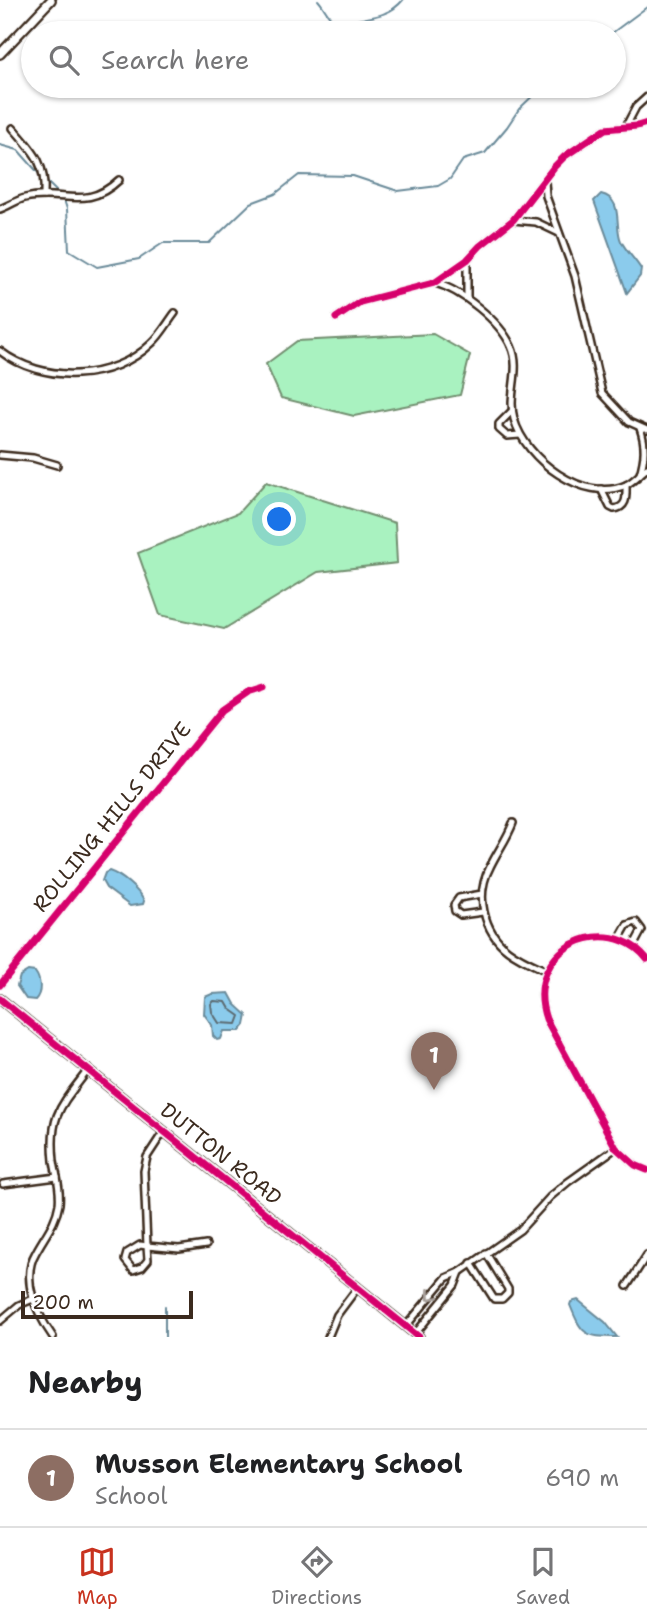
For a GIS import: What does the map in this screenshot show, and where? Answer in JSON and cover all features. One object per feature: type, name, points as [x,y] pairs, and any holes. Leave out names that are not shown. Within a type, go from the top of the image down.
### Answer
[{"type":"street","points":[[31,21],[51,0]]},
{"type":"street","points":[[0,54],[21,32]]},
{"type":"street","points":[[626,126],[636,107],[647,97]]},
{"type":"street","points":[[336,318],[360,302],[434,283],[467,260],[513,220],[559,161],[599,131],[647,123]]},
{"type":"street","points":[[13,128],[39,158],[45,177],[44,197]]},
{"type":"street","points":[[0,209],[24,198],[93,197],[108,190],[119,180]]},
{"type":"street","points":[[545,181],[546,196],[581,299],[603,393],[618,412],[643,429],[645,456],[640,474]]},
{"type":"street","points":[[513,220],[536,222],[549,226],[559,234]]},
{"type":"street","points":[[467,260],[467,297]]},
{"type":"street","points":[[434,283],[447,286],[467,297],[498,326],[512,348],[516,362],[512,411],[520,435],[540,460],[570,481],[587,488],[626,485],[647,468]]},
{"type":"street","points":[[0,351],[36,371],[85,374],[133,356],[152,343],[175,313]]},
{"type":"street","points":[[512,411],[499,424],[499,429],[507,436],[520,435]]},
{"type":"street","points":[[0,455],[33,458],[57,465]]},
{"type":"street","points":[[601,489],[610,507],[614,509],[624,505],[626,485]]},
{"type":"street","name":"ROLLING HILLS DRIVE","points":[[0,985],[222,710],[248,692],[264,687]]},
{"type":"street","points":[[513,823],[507,839],[489,867],[482,894],[483,912],[489,927],[506,948],[547,971]]},
{"type":"street","points":[[482,894],[459,898],[454,905],[455,911],[461,915],[483,912]]},
{"type":"street","points":[[620,939],[627,925],[636,922],[642,930],[634,945]]},
{"type":"street","points":[[647,959],[634,945],[620,939],[604,936],[579,941],[566,948],[547,971],[542,999],[546,1019],[616,1148],[635,1165],[647,1170]]},
{"type":"street","name":"DUTTON ROAD","points":[[0,999],[417,1336]]},
{"type":"street","points":[[53,1337],[42,1321],[33,1299],[32,1263],[34,1254],[50,1230],[59,1200],[53,1122],[88,1070]]},
{"type":"street","points":[[164,1130],[147,1157],[144,1171],[147,1246],[148,1260],[142,1267],[133,1270],[125,1260],[127,1253],[139,1245],[147,1246],[178,1249],[206,1245]]},
{"type":"street","points":[[406,1326],[446,1278],[460,1272],[520,1230],[550,1197],[616,1148]]},
{"type":"street","points":[[3,1184],[57,1177]]},
{"type":"street","points":[[471,1263],[494,1298],[502,1299],[508,1289],[486,1253]]},
{"type":"street","points":[[627,1286],[647,1255]]},
{"type":"street","points":[[417,1336],[455,1285],[460,1272]]},
{"type":"street","points":[[328,1337],[337,1315],[358,1287]]},
{"type":"street","points":[[0,1321],[19,1305],[33,1299]]},
{"type":"green space","points":[[433,334],[470,355],[460,395],[354,416],[281,398],[266,364],[297,341]]},
{"type":"green space","points":[[266,482],[395,523],[397,563],[318,572],[224,629],[160,615],[138,553],[238,513]]},
{"type":"water","points":[[601,194],[613,201],[621,241],[641,269],[640,276],[627,293],[594,201]]},
{"type":"water","points":[[109,871],[133,887],[144,901],[143,904],[130,906],[106,888],[102,881],[105,873]]},
{"type":"water","points":[[28,971],[35,972],[39,983],[40,990],[35,1000],[26,999],[17,986],[20,976]]},
{"type":"water","points":[[229,993],[235,1004],[247,1015],[245,1025],[240,1031],[224,1031],[221,1039],[217,1040],[213,1036],[212,1025],[204,1014],[205,997]]},
{"type":"water","points":[[578,1300],[605,1322],[617,1337],[591,1335],[586,1332],[578,1323],[570,1305]]},
{"type":"waterway","points":[[318,0],[335,21]]},
{"type":"waterway","points":[[346,21],[382,14],[403,0]]},
{"type":"waterway","points":[[626,23],[647,7]]},
{"type":"waterway","points":[[64,200],[69,250],[97,267],[139,259],[163,243],[209,243],[251,203],[275,194],[299,175],[353,176],[398,191],[438,186],[450,179],[463,160],[485,153],[530,98]]},
{"type":"waterway","points":[[0,145],[18,150],[41,176]]},
{"type":"waterway","points":[[45,180],[58,193]]},
{"type":"waterway","points":[[165,1306],[165,1337]]},
{"type":"cycle path","points":[[336,318],[360,302],[434,283],[467,260],[513,220],[565,156],[605,129],[647,123]]},
{"type":"cycle path","points":[[0,985],[222,710],[248,692],[264,687]]},
{"type":"cycle path","points":[[647,959],[636,948],[609,937],[580,941],[567,947],[556,958],[547,971],[542,995],[546,1019],[616,1148],[635,1165],[647,1170]]},
{"type":"cycle path","points":[[0,999],[419,1337]]},
{"type":"place","name":"Musson Elementary School","points":[[434,1090]]}]
